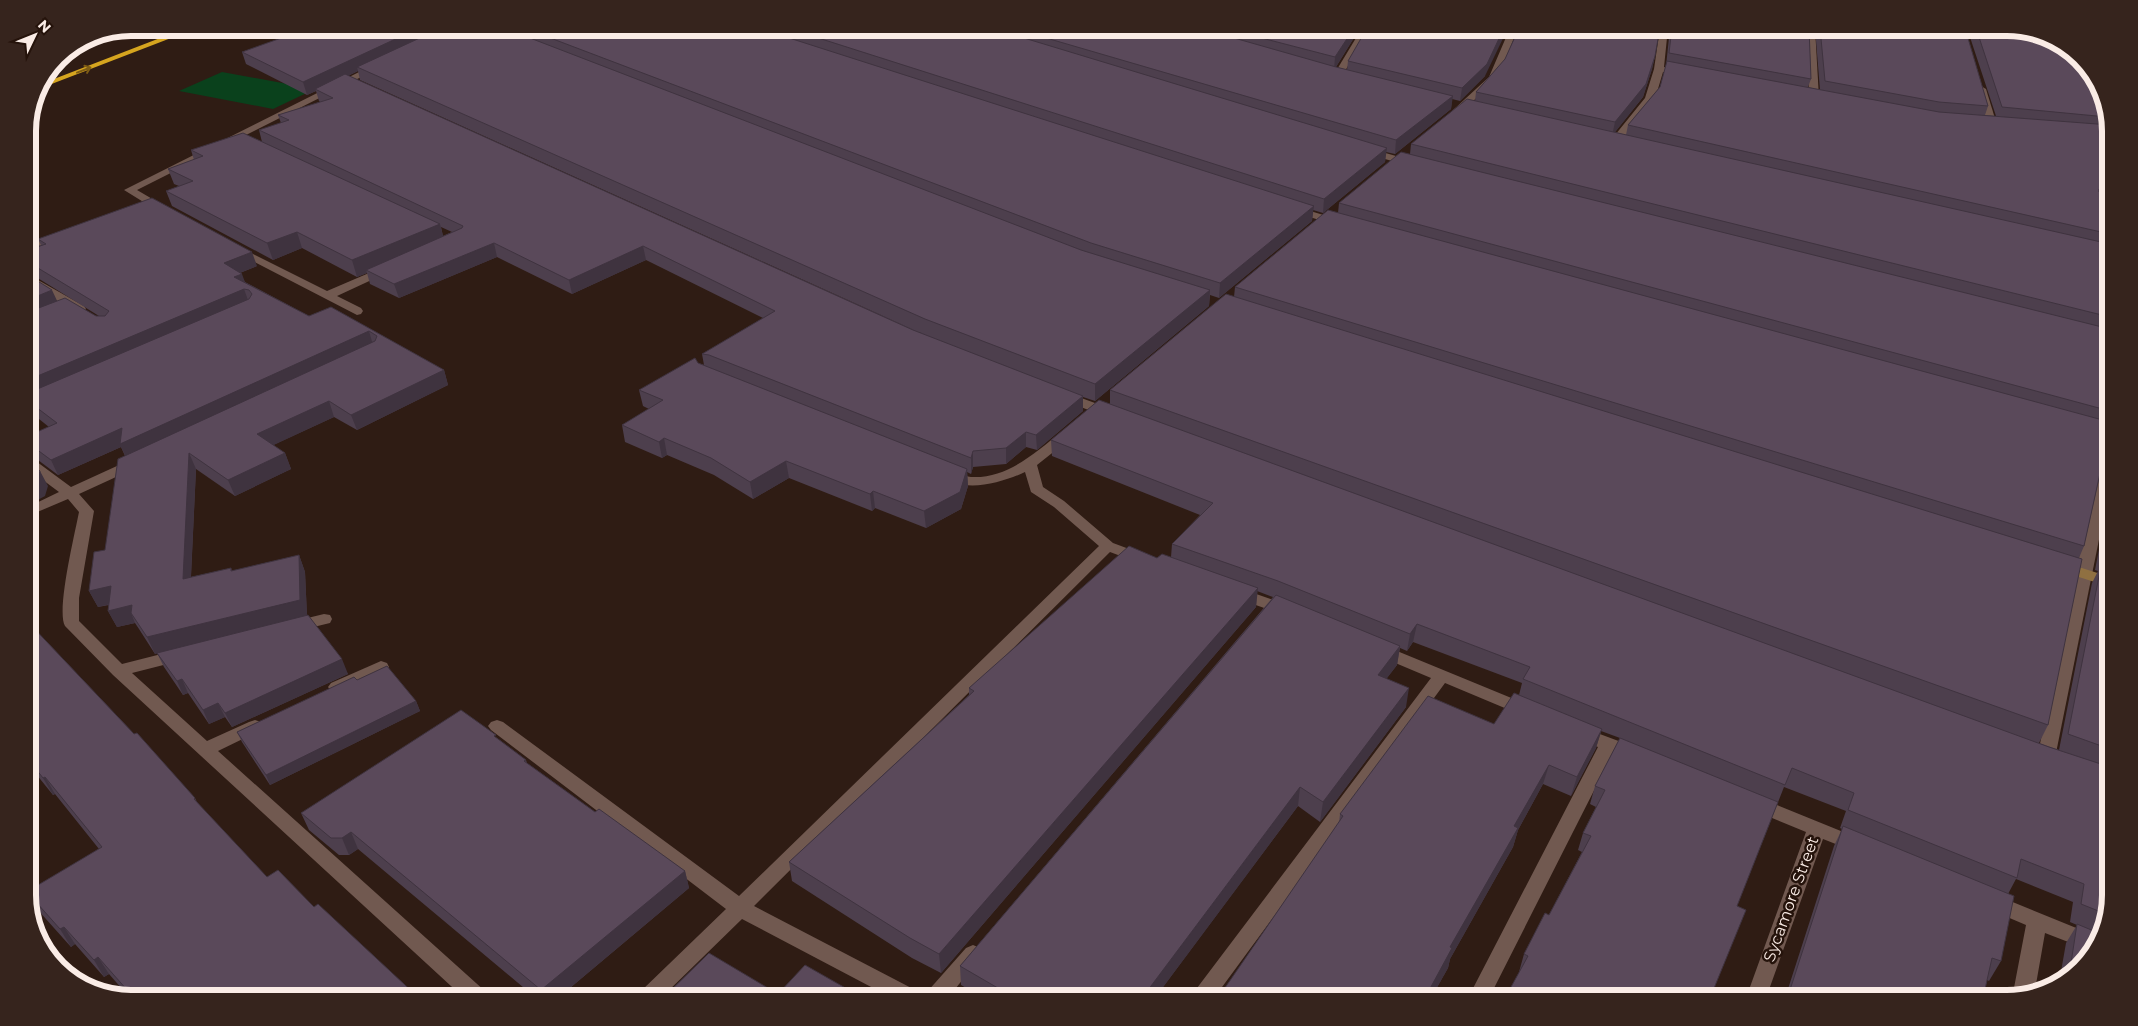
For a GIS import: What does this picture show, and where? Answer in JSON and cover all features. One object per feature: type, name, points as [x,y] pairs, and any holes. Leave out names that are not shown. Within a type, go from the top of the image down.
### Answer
[{"type":"highway","points":[[49,84],[172,36]]},
{"type":"street","points":[[1338,76],[1361,36]]},
{"type":"street","points":[[1448,119],[1493,78],[1511,36]]},
{"type":"street","points":[[1615,142],[1650,99],[1658,69],[1663,36]]},
{"type":"street","points":[[1811,36],[1814,98]]},
{"type":"street","points":[[169,213],[129,190],[390,60]]},
{"type":"street","points":[[1658,69],[1697,76]]},
{"type":"street","points":[[348,80],[366,88]]},
{"type":"street","points":[[1979,81],[1992,125]]},
{"type":"street","points":[[235,136],[253,144]]},
{"type":"street","points":[[1394,163],[1412,148]]},
{"type":"street","points":[[1359,149],[1394,163],[1422,167]]},
{"type":"street","points":[[134,210],[152,204]]},
{"type":"street","points":[[1286,206],[1320,222],[1353,227]]},
{"type":"street","points":[[1320,222],[1339,207]]},
{"type":"street","points":[[36,244],[72,232]]},
{"type":"street","points":[[230,246],[357,311]]},
{"type":"street","points":[[326,296],[397,266]]},
{"type":"street","points":[[36,283],[94,317]]},
{"type":"street","points":[[55,312],[73,305]]},
{"type":"street","points":[[1051,390],[1125,419]]},
{"type":"street","points":[[934,466],[970,481],[1001,477],[1030,465],[1112,396]]},
{"type":"street","points":[[36,508],[150,456]]},
{"type":"street","points":[[1030,465],[1036,489],[1059,504],[1108,546],[1162,566]]},
{"type":"street","points":[[2046,757],[2085,574],[2102,467]]},
{"type":"street","points":[[36,468],[70,493],[87,512],[72,598],[71,622],[119,671],[469,990]]},
{"type":"street","points":[[656,990],[1108,546]]},
{"type":"street","points":[[2046,562],[2102,579]]},
{"type":"street","points":[[1225,588],[1306,619]]},
{"type":"street","points":[[1257,619],[1270,604]]},
{"type":"street","points":[[277,631],[324,620]]},
{"type":"street","points":[[1360,642],[1538,715]]},
{"type":"street","points":[[119,671],[193,652]]},
{"type":"street","points":[[320,696],[381,667]]},
{"type":"street","points":[[1208,990],[1441,676]]},
{"type":"street","points":[[205,749],[267,720]]},
{"type":"street","points":[[498,726],[740,908],[897,990]]},
{"type":"street","points":[[1565,726],[1654,762]]},
{"type":"street","points":[[1482,990],[1609,744]]},
{"type":"street","points":[[1744,799],[1872,852]]},
{"type":"street","name":"Sycamore Street","points":[[1759,990],[1817,829]]},
{"type":"street","points":[[1973,894],[2089,941]]},
{"type":"street","points":[[2025,988],[2037,920]]},
{"type":"street","points":[[942,990],[987,938]]},
{"type":"green space","points":[[222,72],[315,89],[273,109],[179,91]]},
{"type":"building","points":[[287,36],[402,36],[303,82],[242,52]]},
{"type":"building","points":[[424,36],[525,36],[1081,250],[1210,290],[1095,384],[925,319],[357,67]]},
{"type":"building","points":[[545,36],[783,36],[1314,206],[1220,283],[1091,243]]},
{"type":"building","points":[[812,36],[1017,36],[1387,148],[1324,199]]},
{"type":"building","points":[[1039,36],[1227,36],[1336,67],[1453,96],[1396,140]]},
{"type":"building","points":[[1254,36],[1349,36],[1335,57]]},
{"type":"building","points":[[1362,36],[1500,36],[1487,64],[1462,88],[1348,61]]},
{"type":"building","points":[[1515,36],[1659,36],[1655,56],[1646,84],[1615,122],[1476,92],[1505,59]]},
{"type":"building","points":[[1671,36],[1809,36],[1811,79],[1669,53]]},
{"type":"building","points":[[1821,36],[1967,36],[1988,106],[1939,102],[1825,81]]},
{"type":"building","points":[[1979,36],[2006,36],[2031,39],[2059,52],[2086,79],[2097,101],[2101,116],[2002,107]]},
{"type":"building","points":[[1667,61],[1939,112],[2102,124],[2102,188],[2099,189],[2099,192],[2102,195],[2102,232],[1628,125],[1660,87]]},
{"type":"building","points":[[345,74],[913,330],[1083,396],[1036,435],[1026,432],[1006,448],[973,451],[971,458],[709,355],[702,354],[775,311],[643,246],[569,280],[494,243],[394,284],[366,270],[463,226],[259,130],[289,120],[278,115],[333,98],[315,89]]},
{"type":"building","points":[[1467,99],[2102,242],[2102,315],[1411,144]]},
{"type":"building","points":[[243,133],[440,224],[352,260],[297,232],[267,243],[166,191],[193,181],[168,169],[203,156],[191,150]]},
{"type":"building","points":[[1401,152],[2102,327],[2102,409],[1339,203]]},
{"type":"building","points":[[152,198],[252,252],[224,263],[242,274],[234,277],[309,316],[331,307],[444,370],[351,415],[329,401],[257,434],[285,453],[228,480],[189,453],[183,579],[231,568],[231,571],[299,555],[300,600],[147,637],[131,613],[132,605],[108,611],[111,586],[89,591],[94,552],[105,550],[118,459],[375,341],[377,336],[369,331],[120,444],[122,428],[51,460],[36,449],[36,432],[57,423],[36,407],[36,390],[249,299],[252,294],[249,290],[244,289],[36,377],[36,309],[65,298],[96,316],[105,316],[109,311],[36,267],[36,247],[46,244],[38,239]]},
{"type":"building","points":[[1328,210],[2102,420],[2102,464],[2084,546],[1235,287]]},
{"type":"building","points":[[36,280],[52,290],[36,297]]},
{"type":"building","points":[[1226,294],[2082,559],[2048,725],[1110,390]]},
{"type":"building","points":[[695,358],[698,363],[967,469],[960,492],[924,511],[873,491],[870,494],[786,461],[750,482],[711,458],[664,438],[659,442],[622,425],[663,400],[639,390]]},
{"type":"building","points":[[1099,400],[2049,747],[2102,764],[2102,894],[2100,912],[2081,904],[2084,884],[2021,859],[2017,878],[1848,810],[1854,793],[1792,768],[1785,785],[1523,679],[1530,667],[1417,624],[1410,634],[1278,581],[1172,544],[1213,503],[1051,440]]},
{"type":"building","points":[[36,468],[40,471],[36,481]]},
{"type":"building","points":[[1129,546],[1157,558],[1162,554],[1258,588],[939,954],[910,938],[789,862],[974,691],[969,688]]},
{"type":"building","points":[[2101,566],[2102,746],[2068,734]]},
{"type":"building","points":[[1276,595],[1400,646],[1378,675],[1409,688],[1323,802],[1300,787],[1148,990],[1001,990],[960,966]]},
{"type":"building","points":[[308,615],[342,659],[225,713],[218,703],[203,710],[182,679],[177,681],[157,653]]},
{"type":"building","points":[[36,630],[134,734],[137,733],[194,799],[267,877],[278,870],[314,907],[318,904],[410,990],[127,990],[98,957],[94,960],[64,927],[60,929],[36,902],[36,886],[102,847],[45,777],[43,778],[36,769]]},
{"type":"building","points":[[387,666],[416,701],[266,775],[237,732],[354,677],[357,680]]},
{"type":"building","points":[[1514,693],[1602,729],[1577,777],[1549,765],[1514,826],[1518,828],[1450,947],[1452,948],[1429,990],[1223,990],[1343,816],[1340,814],[1428,696],[1494,724]]},
{"type":"building","points":[[461,710],[496,735],[494,736],[526,760],[524,761],[595,812],[599,809],[685,871],[541,990],[351,832],[342,838],[331,838],[301,813]]},
{"type":"building","points":[[1620,738],[1778,802],[1737,906],[1746,910],[1713,990],[1509,990],[1528,956],[1524,954],[1545,913],[1549,915],[1591,836],[1583,833],[1605,790],[1595,786]]},
{"type":"building","points":[[1843,826],[2014,896],[2001,961],[1992,958],[1985,990],[1790,990]]},
{"type":"building","points":[[2077,924],[2094,931],[2086,947],[2071,965]]},
{"type":"building","points":[[709,953],[771,990],[671,990]]},
{"type":"building","points":[[805,965],[849,990],[782,990]]}]
